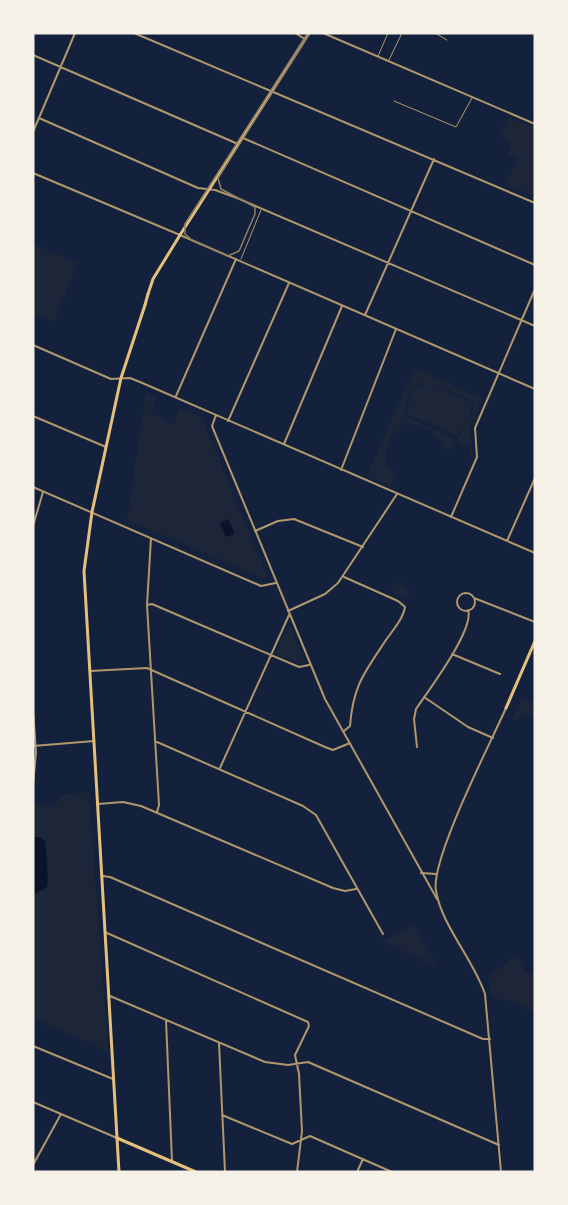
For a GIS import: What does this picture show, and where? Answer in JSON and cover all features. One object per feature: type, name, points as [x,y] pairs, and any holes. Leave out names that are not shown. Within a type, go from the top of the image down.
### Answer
[{"type":"main road","points":[[119,1172],[107,933],[84,578],[92,512],[121,378],[153,279],[309,33]]},
{"type":"main road","points":[[506,708],[535,641]]},
{"type":"main road","points":[[117,1138],[196,1172]]},
{"type":"street","points":[[33,132],[75,33]]},
{"type":"street","points":[[134,33],[535,203]]},
{"type":"street","points":[[295,33],[305,39]]},
{"type":"street","points":[[323,33],[535,124]]},
{"type":"street","points":[[33,55],[238,144]]},
{"type":"street","points":[[39,118],[198,188],[209,189],[262,208],[535,326]]},
{"type":"street","points":[[242,137],[535,265]]},
{"type":"street","points":[[365,315],[434,159]]},
{"type":"street","points":[[33,173],[535,389]]},
{"type":"street","points":[[176,398],[236,259]]},
{"type":"street","points":[[228,421],[289,283]]},
{"type":"street","points":[[451,517],[476,459],[475,428],[535,289]]},
{"type":"street","points":[[284,444],[342,305]]},
{"type":"street","points":[[341,470],[396,329]]},
{"type":"street","points":[[33,345],[111,379],[130,378],[535,553]]},
{"type":"street","points":[[216,415],[212,426],[309,665],[343,732],[439,902],[480,980],[485,994],[490,1039],[501,1172]]},
{"type":"street","points":[[33,416],[106,447]]},
{"type":"street","points":[[507,541],[535,478]]},
{"type":"street","points":[[33,487],[261,586],[276,583]]},
{"type":"street","points":[[33,526],[44,492]]},
{"type":"street","points":[[220,768],[289,612],[325,594],[344,577],[397,494]]},
{"type":"street","points":[[255,531],[278,521],[294,519],[363,547]]},
{"type":"street","points":[[151,538],[147,605],[157,742],[159,805],[157,812]]},
{"type":"street","points":[[343,732],[350,726],[351,703],[357,684],[399,621],[405,607],[398,601],[344,577]]},
{"type":"street","points":[[468,610],[458,606],[457,598],[464,592],[535,622]]},
{"type":"street","points":[[468,610],[474,604],[474,598]]},
{"type":"street","points":[[147,605],[152,604],[300,668],[309,665]]},
{"type":"street","points":[[417,747],[414,719],[424,697],[452,654],[470,618],[468,610]]},
{"type":"street","points":[[452,654],[500,674]]},
{"type":"street","points":[[89,671],[147,668],[333,750],[350,743]]},
{"type":"street","points":[[424,697],[468,727],[493,738]]},
{"type":"street","points":[[439,902],[436,874],[442,853],[506,708]]},
{"type":"street","points":[[33,710],[33,786]]},
{"type":"street","points":[[34,746],[94,741]]},
{"type":"street","points":[[157,742],[303,806],[316,815],[383,934]]},
{"type":"street","points":[[98,804],[123,802],[157,812],[333,888],[345,891],[356,889]]},
{"type":"street","points":[[421,873],[436,874]]},
{"type":"street","points":[[103,876],[110,877],[483,1039],[490,1039]]},
{"type":"street","points":[[107,933],[309,1023],[295,1055],[302,1138],[297,1172]]},
{"type":"street","points":[[110,996],[265,1062],[297,1065],[308,1062],[499,1145]]},
{"type":"street","points":[[166,1020],[172,1162]]},
{"type":"street","points":[[219,1043],[225,1172]]},
{"type":"street","points":[[33,1046],[115,1080]]},
{"type":"street","points":[[33,1102],[117,1138]]},
{"type":"street","points":[[33,1164],[61,1114]]},
{"type":"street","points":[[222,1115],[292,1144],[310,1136],[392,1172]]},
{"type":"street","points":[[357,1172],[363,1159]]},
{"type":"lane","points":[[378,57],[388,33]]},
{"type":"lane","points":[[388,62],[402,33]]},
{"type":"lane","points":[[435,33],[447,40]]},
{"type":"lane","points":[[394,101],[456,127],[472,97]]},
{"type":"lane","points":[[241,261],[262,208]]},
{"type":"shaded area","points":[[509,117],[535,128],[535,196],[505,185],[518,159],[508,154],[510,141],[499,135]]},
{"type":"shaded area","points":[[33,244],[78,263],[54,322],[33,313]]},
{"type":"shaded area","points":[[414,368],[483,399],[470,428],[473,454],[472,457],[469,456],[470,445],[462,446],[458,441],[465,428],[456,435],[407,414],[408,405],[416,387],[427,384],[419,383],[413,390],[408,398],[406,416],[455,439],[451,450],[442,447],[443,443],[433,435],[434,431],[406,422],[392,436],[385,453],[388,455],[384,464],[397,475],[390,486],[369,477],[369,471]],"holes":[[[429,384],[472,400],[473,403]],[[473,403],[473,412],[466,426]]]},
{"type":"shaded area","points":[[146,393],[157,398],[150,413],[166,420],[165,422],[173,425],[180,408],[202,418],[267,577],[264,579],[127,520]]},
{"type":"shaded area","points":[[228,519],[235,534],[226,537],[220,523]]},
{"type":"shaded area","points":[[397,581],[410,590],[406,598],[390,591]]},
{"type":"shaded area","points":[[290,625],[305,661],[303,665],[276,653],[287,626]]},
{"type":"shaded area","points":[[522,698],[535,703],[535,719],[528,714],[515,720],[512,719]]},
{"type":"shaded area","points":[[89,792],[108,1051],[33,1018],[33,803],[53,806],[64,794]]},
{"type":"shaded area","points":[[33,837],[40,837],[45,841],[48,879],[47,887],[33,895]]},
{"type":"shaded area","points":[[414,924],[438,968],[383,941]]},
{"type":"shaded area","points":[[514,957],[520,960],[525,971],[535,975],[535,1012],[512,1001],[492,998],[488,976]]},
{"type":"tram line","points":[[308,33],[185,224],[185,234],[193,241],[228,256],[239,251],[255,214],[255,207],[221,189],[218,178],[310,33]]}]
